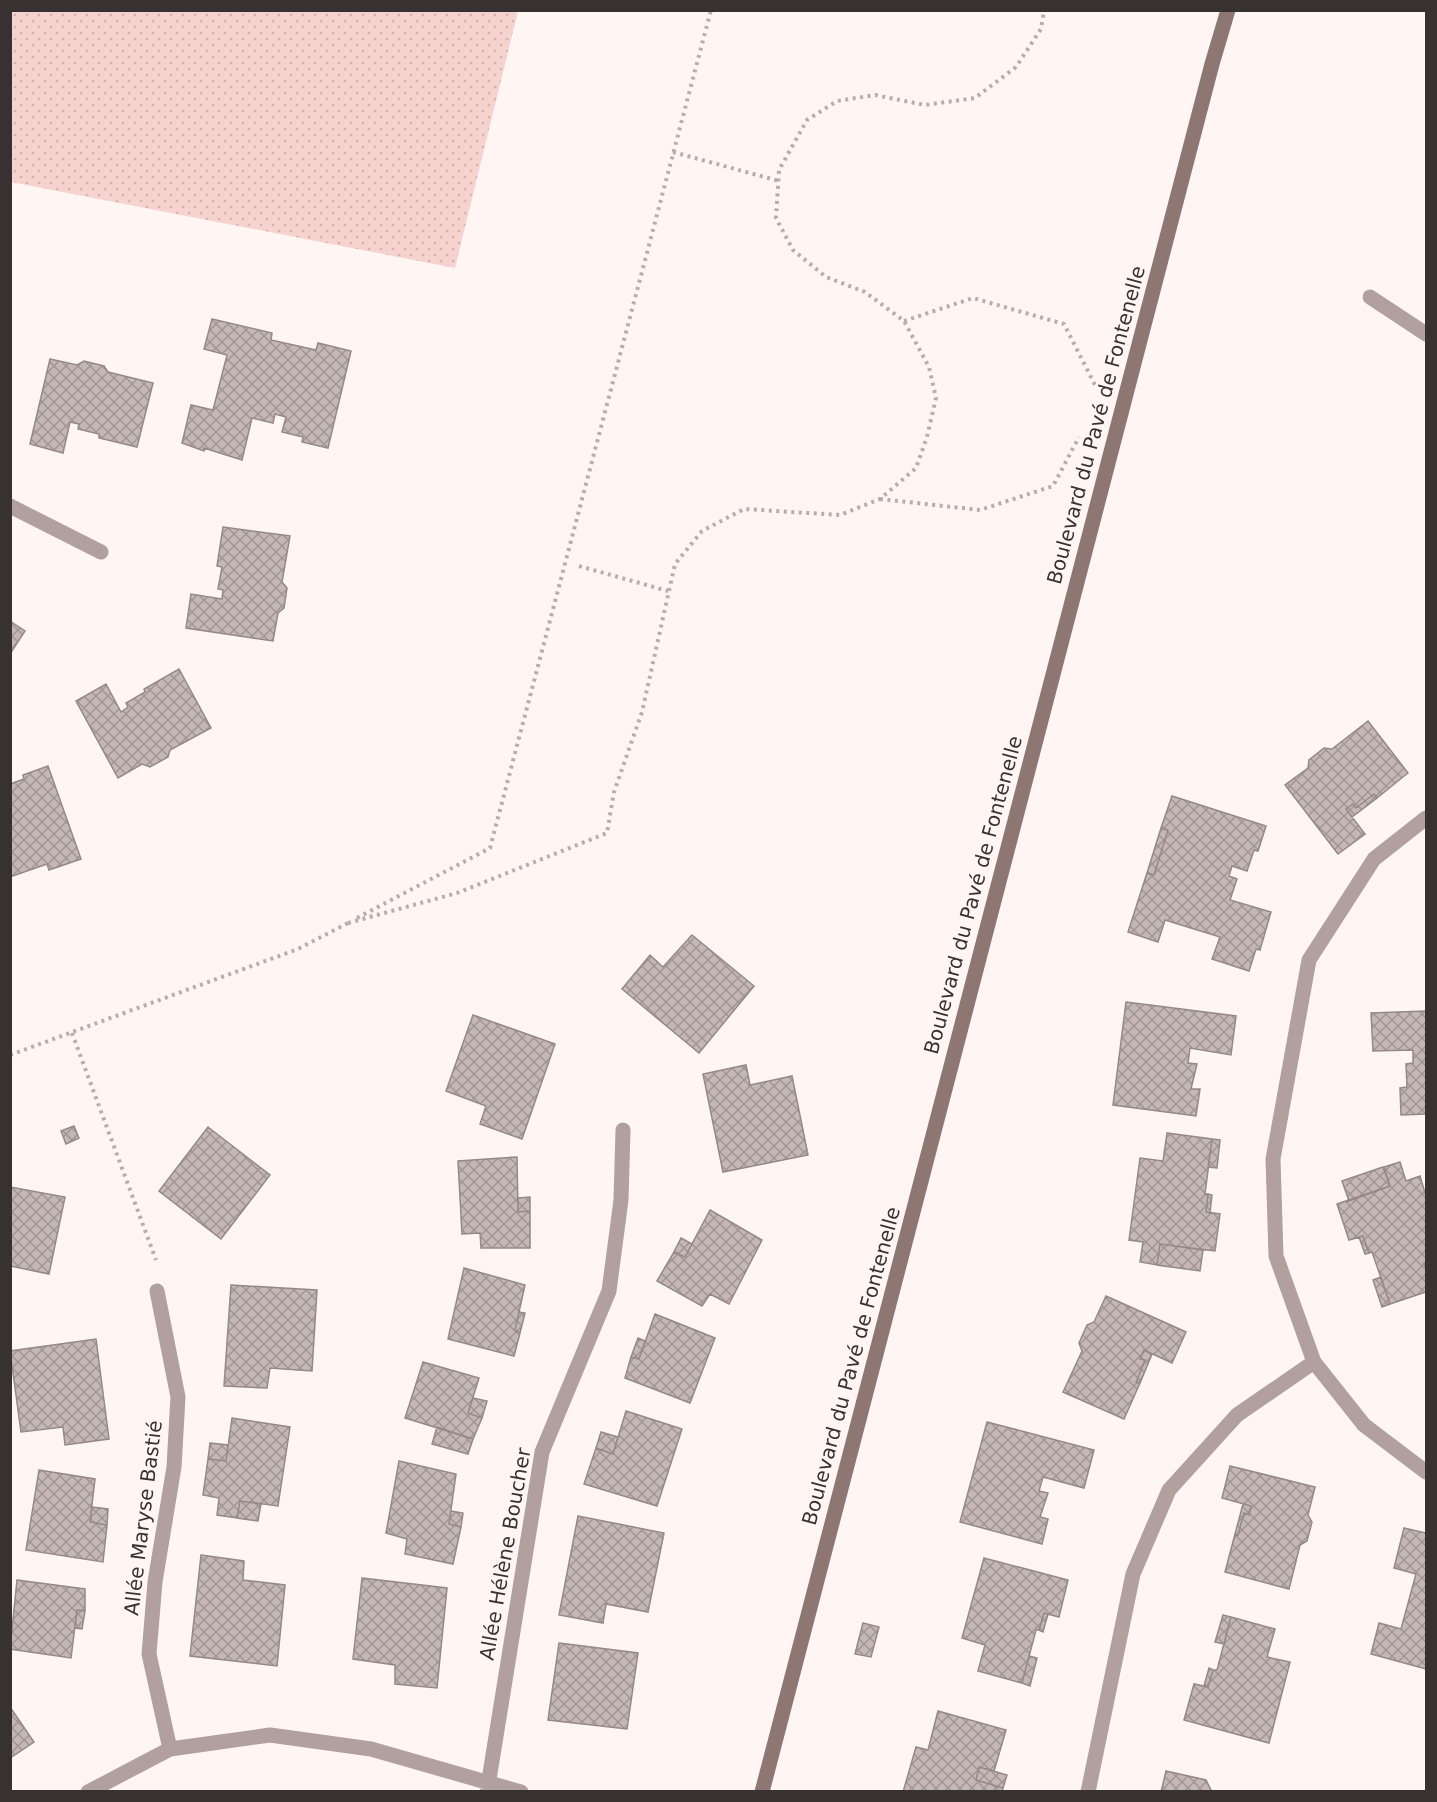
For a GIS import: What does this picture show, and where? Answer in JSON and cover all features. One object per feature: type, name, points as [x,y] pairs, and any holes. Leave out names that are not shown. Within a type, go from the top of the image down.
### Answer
[{"type":"main road","name":"Boulevard du Pavé de Fontenelle","points":[[762,1791],[1209,75],[1228,10]]},
{"type":"street","points":[[1370,297],[1426,334]]},
{"type":"street","points":[[10,506],[101,552]]},
{"type":"street","points":[[1426,818],[1374,859],[1309,960],[1273,1159],[1276,1256],[1314,1362],[1364,1425],[1426,1472]]},
{"type":"street","name":"Allée Hélène Boucher","points":[[488,1787],[542,1452],[609,1291],[621,1200],[623,1130]]},
{"type":"street","name":"Allée Maryse Bastié","points":[[157,1291],[178,1397],[174,1467],[155,1582],[149,1654],[170,1749]]},
{"type":"street","points":[[1088,1791],[1133,1574],[1169,1490],[1237,1415],[1314,1362]]},
{"type":"street","points":[[88,1791],[170,1749],[270,1735],[372,1749],[488,1787],[521,1791]]},
{"type":"path","points":[[10,1055],[297,949],[490,848],[711,10]]},
{"type":"path","points":[[348,923],[458,893],[607,833],[614,792],[642,712],[675,564],[702,531],[744,509],[840,515],[880,499],[916,468],[927,437],[936,398],[929,367],[904,321],[865,292],[826,277],[793,250],[776,218],[779,170],[807,120],[837,101],[875,94],[925,105],[975,98],[1016,67],[1041,29],[1044,10]]},
{"type":"path","points":[[673,153],[779,181]]},
{"type":"path","points":[[904,321],[973,298],[1064,324],[1095,386]]},
{"type":"path","points":[[880,499],[980,510],[1053,486],[1079,436]]},
{"type":"path","points":[[579,566],[668,591]]},
{"type":"path","points":[[72,1033],[158,1264],[157,1291]]},
{"type":"shaded area","points":[[10,11],[518,11],[455,268],[11,182]]},
{"type":"building","points":[[212,319],[272,333],[271,340],[316,350],[318,343],[351,351],[328,448],[302,442],[303,437],[282,432],[286,417],[275,414],[273,423],[252,418],[242,460],[182,443],[191,405],[213,410],[227,355],[204,349]]},
{"type":"building","points":[[50,359],[77,365],[84,361],[104,366],[108,372],[153,383],[137,447],[99,438],[99,434],[78,429],[79,424],[70,422],[63,453],[30,444]]},
{"type":"building","points":[[223,527],[290,536],[282,582],[287,588],[284,608],[278,613],[273,641],[186,628],[191,594],[222,599],[223,590],[218,589],[222,567],[217,566]]},
{"type":"building","points":[[10,621],[25,631],[10,654]]},
{"type":"building","points":[[179,669],[211,728],[170,750],[168,757],[150,767],[142,764],[118,778],[76,701],[106,684],[121,712],[128,707],[126,703],[145,692],[144,689]]},
{"type":"building","points":[[1368,721],[1408,773],[1377,798],[1374,794],[1356,808],[1353,804],[1346,809],[1365,834],[1338,854],[1285,785],[1308,768],[1309,760],[1324,748],[1332,749]]},
{"type":"building","points":[[48,766],[81,859],[49,870],[47,864],[10,877],[10,784],[24,779],[23,775]]},
{"type":"building","points":[[1374,794],[1377,798],[1352,817],[1346,809],[1353,804],[1356,808]]},
{"type":"building","points":[[1172,796],[1266,826],[1258,851],[1254,850],[1247,871],[1232,866],[1229,876],[1237,879],[1230,900],[1271,912],[1260,950],[1256,949],[1249,971],[1212,959],[1220,937],[1165,920],[1158,942],[1128,932],[1147,873],[1154,875],[1168,830],[1161,828]]},
{"type":"building","points":[[1161,828],[1168,830],[1154,875],[1147,873]]},
{"type":"building","points":[[692,935],[754,986],[699,1053],[622,989],[650,955],[663,967]]},
{"type":"building","points":[[1126,1002],[1236,1016],[1231,1055],[1190,1048],[1188,1063],[1197,1064],[1191,1089],[1200,1089],[1196,1116],[1113,1105]]},
{"type":"building","points":[[1426,1011],[1426,1114],[1401,1115],[1400,1088],[1407,1087],[1406,1064],[1413,1063],[1413,1050],[1373,1051],[1371,1013]]},
{"type":"building","points":[[473,1015],[555,1044],[522,1139],[480,1124],[486,1106],[446,1091]]},
{"type":"building","points":[[746,1065],[750,1085],[792,1076],[808,1155],[723,1172],[703,1074]]},
{"type":"building","points":[[74,1126],[79,1138],[66,1144],[61,1131]]},
{"type":"building","points":[[208,1127],[270,1175],[221,1239],[159,1191]]},
{"type":"building","points":[[1167,1133],[1212,1139],[1205,1194],[1208,1194],[1206,1212],[1220,1214],[1215,1251],[1160,1244],[1157,1265],[1140,1262],[1143,1242],[1129,1240],[1140,1158],[1163,1161]]},
{"type":"building","points":[[1212,1139],[1220,1140],[1217,1168],[1208,1167]]},
{"type":"building","points":[[517,1157],[518,1212],[530,1211],[530,1248],[481,1248],[480,1233],[462,1234],[458,1161]]},
{"type":"building","points":[[1400,1162],[1406,1181],[1420,1176],[1426,1196],[1426,1262],[1424,1263],[1426,1292],[1390,1304],[1372,1252],[1369,1253],[1363,1236],[1349,1240],[1337,1204],[1390,1186],[1384,1167]]},
{"type":"building","points":[[1383,1167],[1390,1186],[1349,1201],[1342,1181]]},
{"type":"building","points":[[10,1187],[65,1197],[49,1274],[10,1266]]},
{"type":"building","points":[[1208,1194],[1212,1195],[1210,1213],[1206,1212]]},
{"type":"building","points":[[530,1197],[530,1211],[518,1212],[518,1198]]},
{"type":"building","points":[[710,1210],[762,1240],[729,1304],[710,1294],[702,1306],[657,1281],[674,1252],[685,1257]]},
{"type":"building","points":[[1363,1236],[1369,1253],[1365,1254],[1359,1237]]},
{"type":"building","points":[[681,1238],[692,1244],[685,1257],[674,1252]]},
{"type":"building","points":[[1160,1244],[1203,1250],[1200,1271],[1157,1265]]},
{"type":"building","points":[[464,1268],[525,1285],[515,1330],[520,1333],[514,1356],[448,1339]]},
{"type":"building","points":[[1381,1277],[1390,1304],[1382,1307],[1373,1280]]},
{"type":"building","points":[[231,1285],[317,1290],[312,1371],[270,1368],[267,1388],[224,1386]]},
{"type":"building","points":[[1106,1296],[1186,1332],[1172,1363],[1144,1350],[1140,1359],[1145,1360],[1136,1382],[1140,1383],[1124,1419],[1063,1392],[1082,1351],[1079,1343],[1087,1325],[1094,1322]]},
{"type":"building","points":[[519,1312],[525,1313],[520,1333],[515,1330]]},
{"type":"building","points":[[655,1314],[715,1338],[690,1403],[625,1378],[631,1357],[639,1359]]},
{"type":"building","points":[[638,1338],[645,1341],[639,1359],[631,1357]]},
{"type":"building","points":[[96,1339],[109,1439],[65,1445],[63,1427],[21,1432],[10,1351]]},
{"type":"building","points":[[1144,1350],[1152,1354],[1140,1383],[1136,1382],[1145,1360],[1140,1359]]},
{"type":"building","points":[[423,1362],[479,1378],[468,1413],[482,1418],[473,1439],[405,1418]]},
{"type":"building","points":[[473,1398],[487,1401],[482,1418],[468,1413]]},
{"type":"building","points":[[626,1411],[682,1429],[657,1506],[584,1484],[596,1448],[613,1454]]},
{"type":"building","points":[[232,1418],[290,1427],[278,1506],[240,1501],[237,1518],[217,1515],[219,1498],[203,1495],[208,1459],[226,1461]]},
{"type":"building","points":[[987,1422],[1094,1450],[1084,1488],[1043,1477],[1039,1491],[1048,1493],[1040,1517],[1048,1519],[1042,1544],[960,1522]]},
{"type":"building","points":[[437,1427],[473,1439],[468,1454],[432,1444]]},
{"type":"building","points":[[601,1432],[618,1437],[613,1454],[596,1448]]},
{"type":"building","points":[[210,1443],[228,1445],[226,1461],[208,1459]]},
{"type":"building","points":[[399,1461],[456,1474],[449,1524],[461,1527],[453,1564],[405,1554],[407,1539],[386,1533]]},
{"type":"building","points":[[1230,1466],[1315,1487],[1308,1515],[1312,1522],[1307,1541],[1300,1545],[1289,1589],[1225,1572],[1235,1534],[1238,1535],[1244,1513],[1249,1515],[1251,1506],[1222,1498]]},
{"type":"building","points":[[39,1470],[95,1479],[90,1522],[107,1525],[103,1562],[26,1550]]},
{"type":"building","points":[[240,1501],[261,1504],[258,1521],[237,1518]]},
{"type":"building","points":[[1243,1504],[1251,1506],[1249,1515],[1244,1513],[1238,1535],[1235,1534]]},
{"type":"building","points":[[92,1507],[108,1509],[107,1525],[90,1522]]},
{"type":"building","points":[[451,1511],[463,1513],[461,1527],[449,1524]]},
{"type":"building","points":[[578,1516],[664,1533],[648,1612],[606,1604],[603,1623],[559,1615]]},
{"type":"building","points":[[1404,1528],[1426,1533],[1426,1669],[1371,1654],[1379,1623],[1401,1629],[1416,1574],[1394,1568]]},
{"type":"building","points":[[201,1555],[244,1561],[243,1580],[285,1585],[277,1666],[190,1656]]},
{"type":"building","points":[[984,1558],[1068,1580],[1059,1617],[1044,1613],[1039,1630],[1036,1630],[1022,1683],[978,1671],[985,1645],[962,1638]]},
{"type":"building","points":[[362,1578],[447,1588],[437,1688],[395,1684],[395,1665],[353,1659]]},
{"type":"building","points":[[17,1580],[85,1589],[85,1611],[77,1610],[71,1658],[10,1649]]},
{"type":"building","points":[[77,1610],[85,1611],[82,1629],[75,1628]]},
{"type":"building","points":[[1044,1613],[1048,1614],[1043,1632],[1039,1630]]},
{"type":"building","points":[[1223,1615],[1231,1617],[1224,1644],[1215,1642]]},
{"type":"building","points":[[1231,1617],[1275,1629],[1267,1657],[1290,1662],[1269,1743],[1184,1720],[1194,1684],[1208,1687],[1213,1670],[1217,1670]]},
{"type":"building","points":[[863,1623],[879,1627],[871,1657],[855,1654]]},
{"type":"building","points":[[559,1643],[638,1653],[627,1729],[548,1720]]},
{"type":"building","points":[[1029,1656],[1037,1658],[1030,1686],[1022,1683]]},
{"type":"building","points":[[1209,1668],[1213,1670],[1208,1687],[1204,1686]]},
{"type":"building","points":[[10,1707],[34,1742],[10,1758]]},
{"type":"building","points":[[938,1711],[1006,1730],[994,1771],[979,1767],[976,1780],[1003,1788],[1002,1792],[903,1792],[916,1747],[928,1750]]},
{"type":"building","points":[[979,1767],[1007,1775],[1003,1788],[976,1780]]},
{"type":"building","points":[[1166,1771],[1206,1780],[1212,1792],[1161,1792]]}]
